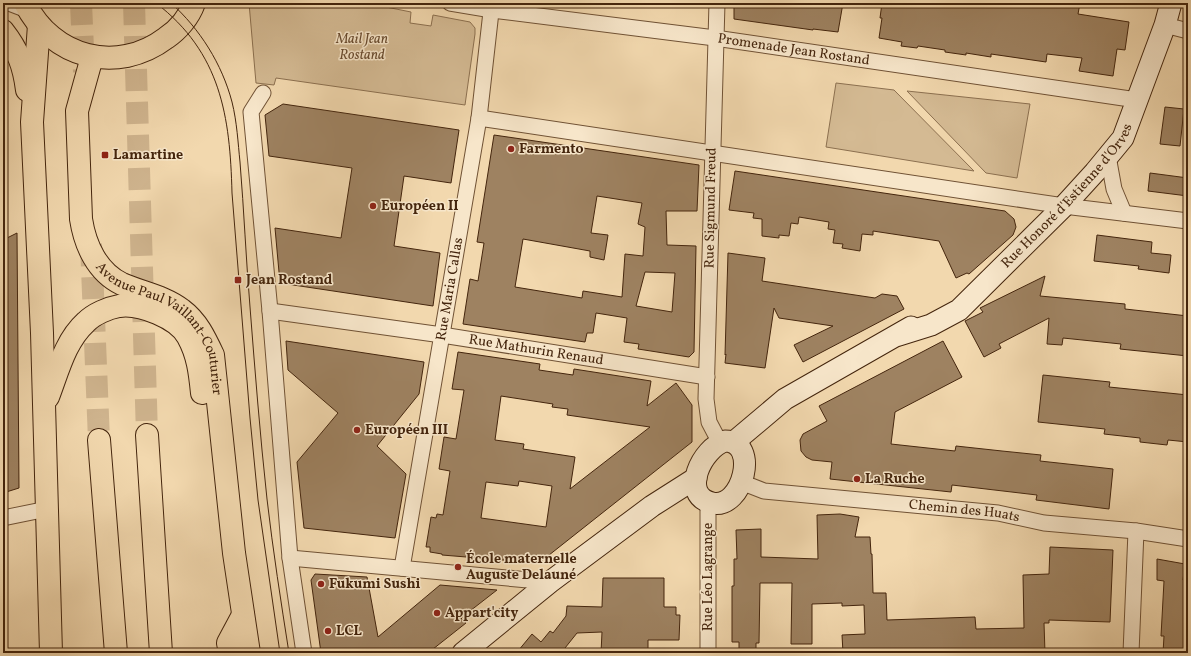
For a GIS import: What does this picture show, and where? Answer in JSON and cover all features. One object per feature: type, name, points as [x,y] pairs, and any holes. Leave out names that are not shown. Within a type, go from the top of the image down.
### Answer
[{"type":"main road","points":[[32,14],[55,41],[63,46],[78,53],[92,56],[107,58],[122,57],[145,51],[159,44],[180,25],[194,3]]},
{"type":"main road","points":[[32,14],[32,122],[45,406],[51,653]]},
{"type":"main road","points":[[3,31],[16,50],[23,67],[32,122]]},
{"type":"main road","name":"Avenue Paul Vaillant-Couturier","points":[[92,56],[77,111],[81,219],[83,233],[87,246],[98,264],[114,279],[122,284],[155,295],[182,310],[200,328],[213,355],[234,553],[249,653]]},
{"type":"main road","points":[[45,406],[65,352],[78,329],[87,320],[111,308],[120,306],[138,307],[160,314],[176,324],[188,336],[200,367],[204,412],[221,434]]},
{"type":"main road","points":[[147,435],[161,653]]},
{"type":"main road","points":[[99,440],[116,653]]},
{"type":"main road","points":[[230,653],[228,643],[243,615]]},
{"type":"street","points":[[9,3],[32,14]]},
{"type":"street","name":"Promenade Jean Rostand","points":[[450,3],[492,6],[1137,100]]},
{"type":"street","name":"Rue Sigmund Freud","points":[[717,3],[706,399],[708,422],[732,445]]},
{"type":"street","name":"Rue Honoré d'Estienne d'Orves","points":[[732,445],[785,399],[899,335],[931,325],[959,310],[1064,206],[1123,138],[1165,25],[1171,3]]},
{"type":"street","name":"Rue Maria Callas","points":[[402,568],[479,118],[492,6]]},
{"type":"street","points":[[1165,25],[1188,31]]},
{"type":"street","points":[[263,93],[251,112],[270,311],[290,558],[304,653]]},
{"type":"street","points":[[479,118],[1064,206],[1188,221]]},
{"type":"street","points":[[1108,156],[1114,189],[1124,213]]},
{"type":"street","name":"Rue Mathurin Renaud","points":[[270,311],[442,335],[707,377]]},
{"type":"street","points":[[732,445],[744,458],[743,476],[741,482],[735,493],[730,498],[723,502],[715,503],[700,491],[698,468],[703,458],[709,451],[732,445]]},
{"type":"street","name":"Chemin des Huats","points":[[741,482],[764,491],[998,513],[1044,523],[1136,531],[1188,539]]},
{"type":"street","points":[[463,653],[550,582],[652,506],[700,491]]},
{"type":"street","name":"Rue Léo Lagrange","points":[[700,491],[708,653]]},
{"type":"street","points":[[3,518],[47,509]]},
{"type":"street","points":[[1131,653],[1136,531]]},
{"type":"street","points":[[290,558],[550,582]]},
{"type":"green space","name":"Mail Jean Rostand","points":[[249,3],[366,3],[411,12],[410,23],[431,26],[433,15],[470,22],[475,28],[475,34],[465,105],[276,78],[274,85],[256,83]]},
{"type":"green space","points":[[836,83],[894,90],[974,171],[826,147]]},
{"type":"green space","points":[[907,91],[1030,104],[1017,178],[986,173]]},
{"type":"building","points":[[734,3],[843,3],[838,32],[734,19]]},
{"type":"building","points":[[882,3],[909,3],[929,7],[930,3],[1080,3],[1078,14],[1129,22],[1125,50],[1117,49],[1113,76],[1079,71],[1082,58],[1047,54],[1046,62],[991,54],[991,57],[966,53],[966,55],[918,46],[917,48],[901,46],[902,42],[879,38],[882,18],[880,18]]},
{"type":"building","name":"Européen II","points":[[283,104],[459,130],[451,183],[404,176],[394,246],[440,253],[433,306],[280,283],[275,228],[341,238],[352,168],[269,156],[265,115]]},
{"type":"building","points":[[1165,107],[1184,109],[1180,146],[1160,144]]},
{"type":"building","points":[[494,135],[699,165],[697,211],[666,211],[667,245],[696,246],[694,352],[689,357],[638,349],[639,344],[624,342],[627,318],[596,313],[593,333],[587,333],[585,342],[463,324],[470,279],[478,281],[484,243],[477,242]],"holes":[[[597,196],[642,203],[638,224],[645,227],[643,256],[625,254],[622,297],[583,291],[582,298],[515,287],[523,239],[590,251],[590,257],[604,260],[608,235],[591,233]],[[645,272],[675,273],[672,312],[636,306]]]},
{"type":"building","points":[[735,171],[1005,211],[1014,219],[1016,227],[1013,235],[969,274],[967,273],[956,278],[939,241],[873,231],[873,235],[862,234],[860,251],[842,248],[843,244],[833,243],[835,230],[828,229],[829,222],[799,217],[798,224],[791,223],[789,236],[779,235],[779,238],[762,236],[762,219],[753,218],[754,213],[729,210]]},
{"type":"building","points":[[1150,173],[1188,178],[1188,196],[1148,191]]},
{"type":"building","points":[[17,233],[19,488],[3,493],[3,240]]},
{"type":"building","points":[[1097,235],[1152,242],[1151,253],[1171,255],[1169,273],[1138,269],[1139,266],[1094,261]]},
{"type":"building","points":[[728,253],[765,258],[762,281],[875,298],[882,294],[897,296],[904,309],[803,362],[794,345],[833,326],[779,318],[774,308],[765,368],[725,363]]},
{"type":"building","points":[[1045,276],[1040,296],[1125,304],[1125,309],[1188,316],[1188,356],[1120,349],[1121,344],[1063,338],[1062,345],[1047,344],[1049,318],[999,344],[1001,348],[984,357],[965,321],[983,312],[980,308]]},
{"type":"building","name":"Européen III","points":[[286,341],[424,362],[419,394],[377,446],[406,474],[395,538],[304,528],[297,462],[338,413],[288,370]]},
{"type":"building","points":[[943,341],[962,377],[895,412],[891,444],[955,451],[956,446],[1041,455],[1040,461],[1113,469],[1109,509],[1036,500],[1037,495],[952,485],[951,492],[830,479],[832,462],[812,460],[806,457],[801,451],[800,440],[803,434],[827,421],[819,406]]},
{"type":"building","points":[[458,352],[540,364],[539,370],[573,375],[574,369],[651,381],[647,406],[676,383],[692,405],[692,442],[539,563],[442,555],[430,552],[430,547],[426,547],[431,517],[436,518],[437,514],[443,515],[450,471],[439,469],[444,437],[456,439],[464,390],[452,389]],"holes":[[[501,396],[553,404],[552,407],[568,409],[567,415],[650,427],[570,489],[575,457],[523,449],[524,444],[495,440]],[[519,481],[552,486],[546,527],[481,518],[486,482],[518,486]]]},
{"type":"building","points":[[1043,375],[1110,382],[1109,387],[1188,395],[1188,442],[1168,440],[1167,445],[1140,442],[1140,438],[1104,434],[1105,429],[1038,422]]},
{"type":"building","points":[[840,514],[859,517],[855,537],[870,537],[873,593],[886,593],[887,620],[975,617],[976,629],[1024,628],[1023,575],[1049,574],[1050,547],[1113,550],[1110,622],[1049,620],[1049,623],[1044,623],[1045,653],[894,653],[894,651],[843,653],[842,635],[865,634],[864,605],[842,606],[842,603],[812,604],[812,644],[791,644],[792,583],[760,583],[759,643],[756,643],[756,653],[739,653],[739,642],[732,642],[732,586],[734,586],[734,559],[737,559],[736,530],[761,529],[761,557],[818,559],[817,515]]},
{"type":"building","points":[[1157,559],[1185,564],[1183,580],[1186,581],[1185,617],[1187,617],[1184,653],[1163,653],[1164,636],[1161,636],[1164,581],[1157,580]]},
{"type":"building","name":"Appart'city","points":[[315,574],[367,577],[378,637],[440,585],[497,590],[461,618],[466,623],[428,653],[321,653],[311,580]]},
{"type":"building","points":[[603,578],[664,578],[664,607],[676,607],[676,615],[680,615],[679,640],[648,640],[648,653],[601,653],[602,632],[577,633],[561,653],[532,653],[533,652],[518,651],[532,634],[541,642],[550,631],[553,633],[566,616],[567,606],[602,607]]},
{"type":"tunnel","points":[[81,3],[84,72]]},
{"type":"tunnel","points":[[134,3],[147,435]]},
{"type":"tunnel","points":[[91,244],[99,440]]},
{"type":"tram line","points":[[156,3],[178,22],[195,43],[208,65],[218,88],[224,112],[231,165],[250,418],[258,500],[280,653]]},
{"type":"tram line","points":[[171,3],[182,13],[209,48],[228,88],[235,117],[240,162],[264,475],[274,557],[289,653]]},
{"type":"place","name":"Farmento","points":[[511,149]]},
{"type":"place","name":"Lamartine","points":[[105,155]]},
{"type":"place","name":"Européen II","points":[[373,206]]},
{"type":"place","name":"Jean Rostand","points":[[238,280]]},
{"type":"place","name":"Européen III","points":[[357,430]]},
{"type":"place","name":"La Ruche","points":[[857,479]]},
{"type":"place","name":"École maternelle Auguste Delauné","points":[[458,567]]},
{"type":"place","name":"Fukumi Sushi","points":[[321,584]]},
{"type":"place","name":"Appart'city","points":[[437,613]]},
{"type":"place","name":"LCL","points":[[328,631]]}]
